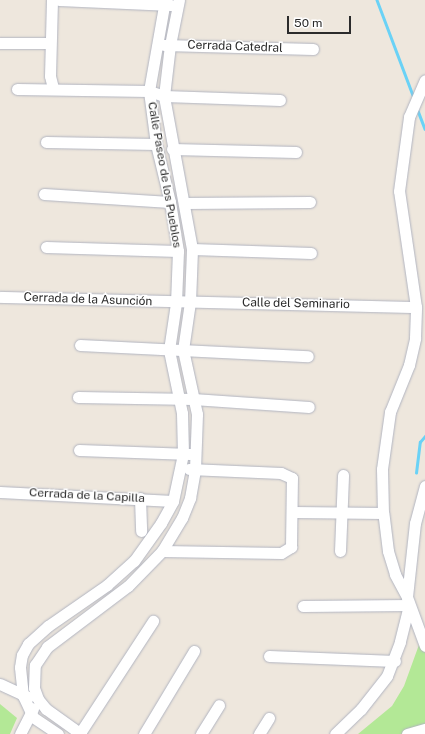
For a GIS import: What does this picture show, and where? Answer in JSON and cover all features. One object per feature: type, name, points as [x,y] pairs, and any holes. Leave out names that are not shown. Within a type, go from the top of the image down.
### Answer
[{"type":"street","points":[[52,0],[50,76],[53,88]]},
{"type":"street","points":[[59,0],[178,3]]},
{"type":"street","name":"Calle Paseo de los Pueblos","points":[[31,712],[23,696],[20,667],[28,644],[48,626],[123,572],[147,544],[173,501],[183,454],[184,434],[169,350],[176,303],[178,251],[170,202],[156,144],[149,91],[158,45],[164,2]]},
{"type":"street","name":"Calle Paseo de los Pueblos","points":[[38,699],[33,677],[39,656],[60,635],[128,586],[162,551],[182,518],[190,498],[195,469],[197,414],[183,350],[190,302],[192,249],[185,203],[172,149],[164,96],[170,45],[178,3]]},
{"type":"street","points":[[0,43],[50,43]]},
{"type":"street","name":"Cerrada Catedral","points":[[158,45],[313,49]]},
{"type":"street","points":[[425,80],[409,117],[399,191],[416,307],[416,338],[390,412],[384,440],[383,513],[388,551],[395,574],[408,601],[425,646]]},
{"type":"street","points":[[17,89],[53,88],[149,91],[164,96],[280,100]]},
{"type":"street","points":[[46,142],[156,144]]},
{"type":"street","points":[[172,149],[296,152]]},
{"type":"street","points":[[44,194],[170,202]]},
{"type":"street","points":[[185,203],[310,202]]},
{"type":"street","points":[[46,247],[178,251]]},
{"type":"street","points":[[192,249],[311,253]]},
{"type":"street","name":"Cerrada de la Asunción","points":[[0,297],[176,303]]},
{"type":"street","name":"Calle del Seminario","points":[[176,303],[190,302],[416,307]]},
{"type":"street","points":[[80,345],[308,356]]},
{"type":"street","points":[[78,397],[179,400],[193,399],[309,407]]},
{"type":"street","points":[[78,450],[196,454]]},
{"type":"street","points":[[162,551],[281,553],[291,547],[294,485],[292,478],[286,475],[180,469]]},
{"type":"street","points":[[340,551],[343,475]]},
{"type":"street","points":[[335,734],[378,690],[394,661],[408,601],[415,523],[425,486]]},
{"type":"street","name":"Cerrada de la Capilla","points":[[0,492],[140,498],[173,501]]},
{"type":"street","points":[[140,498],[141,531]]},
{"type":"street","points":[[293,512],[383,513]]},
{"type":"street","points":[[303,606],[408,601]]},
{"type":"street","points":[[0,684],[23,696],[38,699],[46,709],[81,734],[153,621]]},
{"type":"street","points":[[144,734],[194,651]]},
{"type":"street","points":[[269,656],[394,661]]},
{"type":"street","points":[[20,734],[38,699]]},
{"type":"street","points":[[201,734],[219,705]]},
{"type":"street","points":[[31,712],[33,717],[58,734]]},
{"type":"street","points":[[259,734],[269,718]]},
{"type":"street","points":[[407,734],[425,729]]},
{"type":"green space","points":[[420,642],[425,643],[425,728],[408,734],[358,734],[392,706],[404,686]]},
{"type":"green space","points":[[0,704],[17,718],[10,734],[0,734]]},
{"type":"waterway","points":[[377,0],[414,98]]},
{"type":"waterway","points":[[417,108],[425,129]]},
{"type":"waterway","points":[[416,473],[420,442],[425,436]]}]
